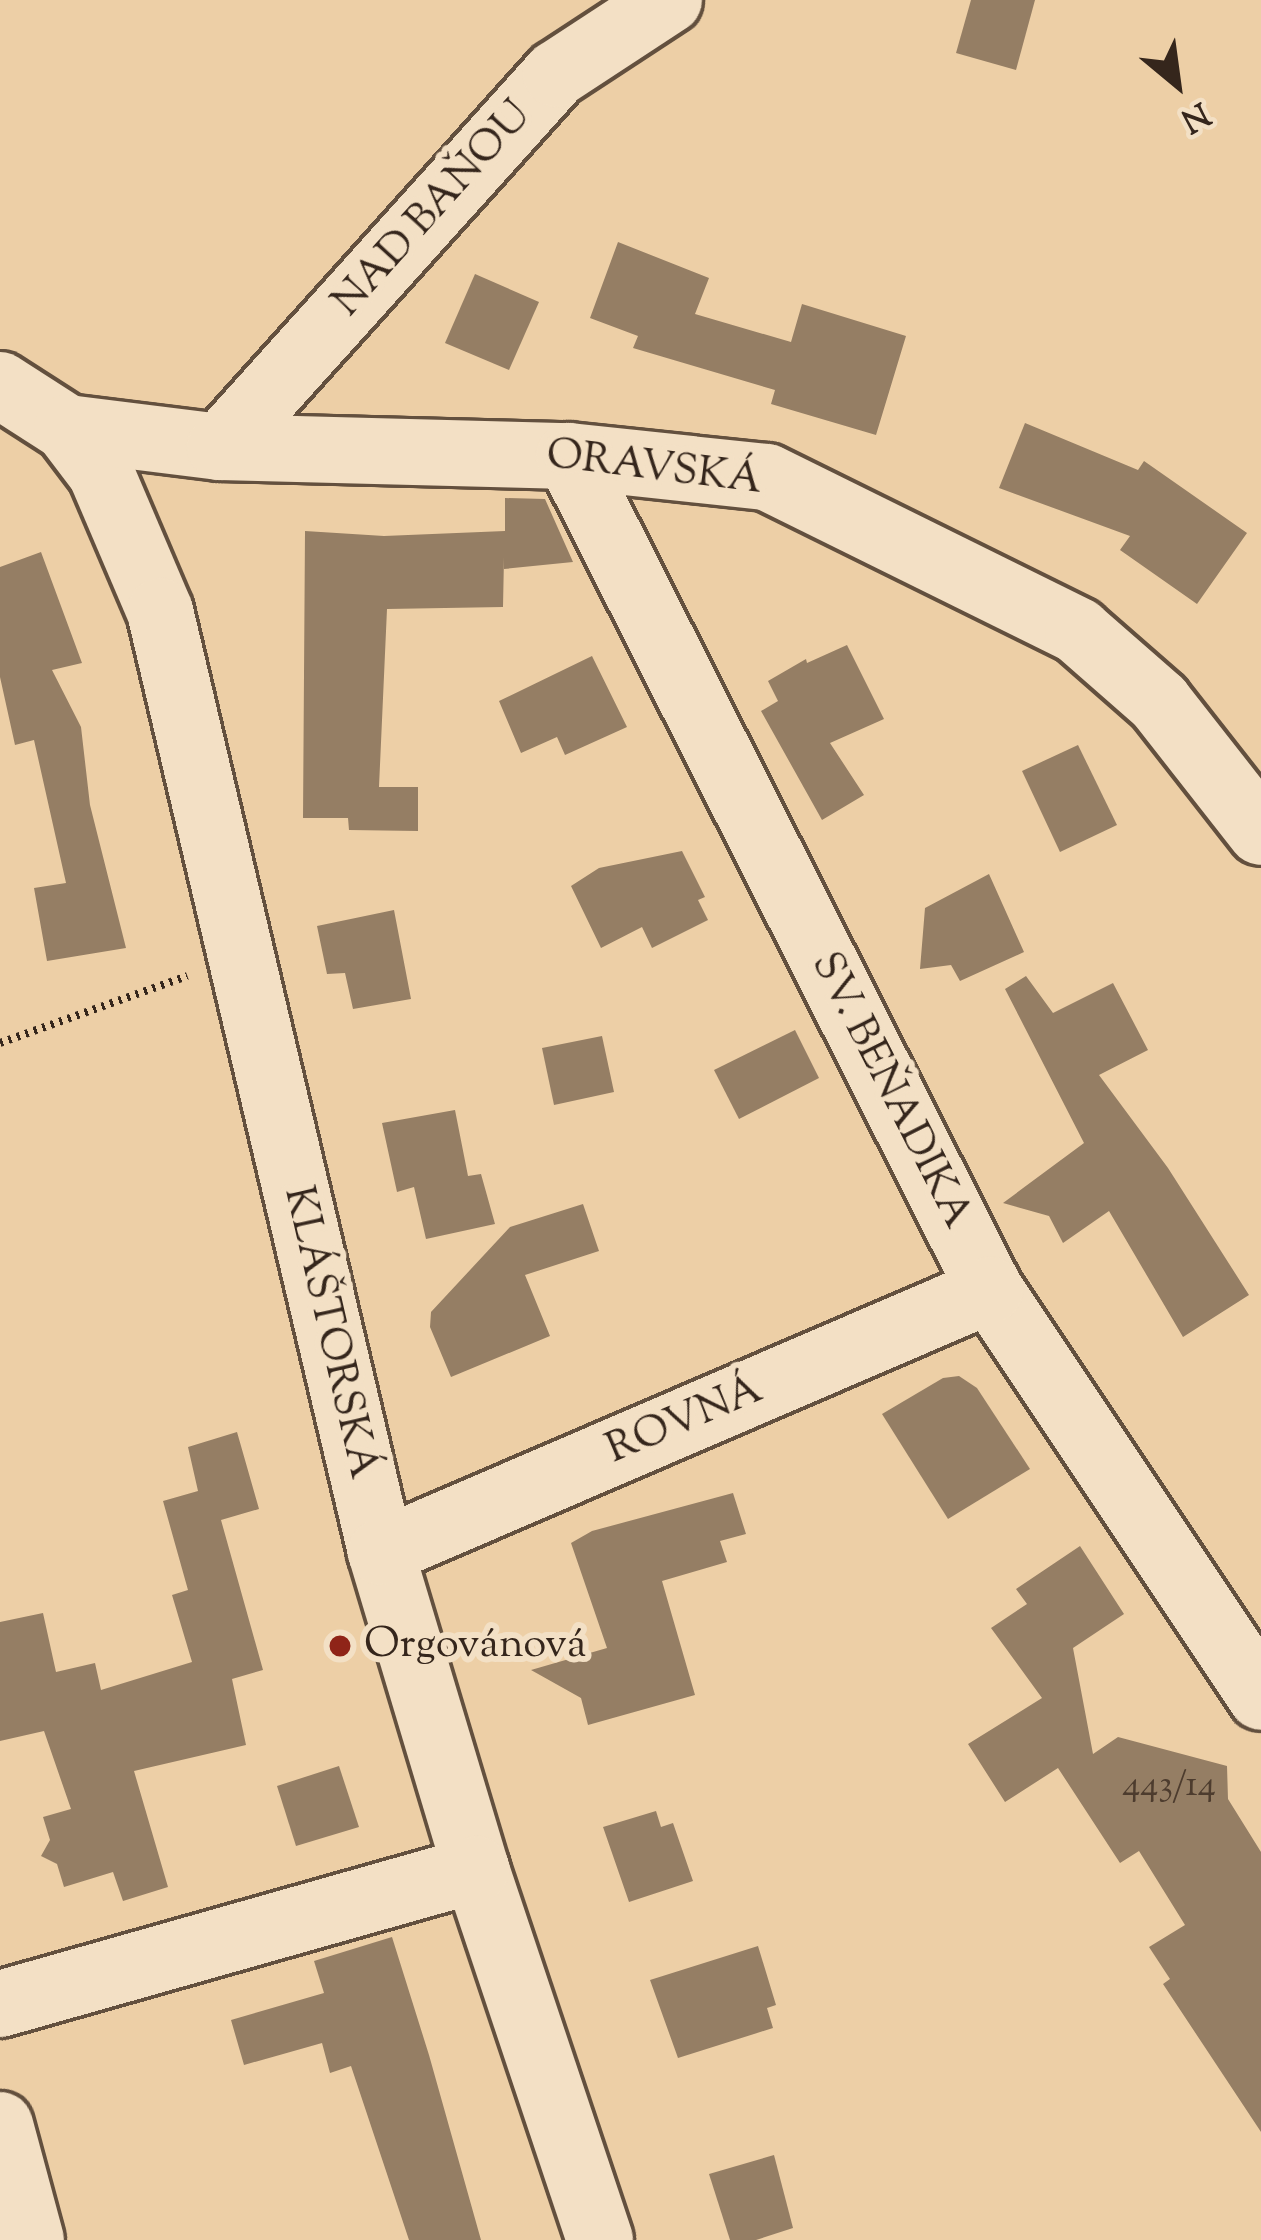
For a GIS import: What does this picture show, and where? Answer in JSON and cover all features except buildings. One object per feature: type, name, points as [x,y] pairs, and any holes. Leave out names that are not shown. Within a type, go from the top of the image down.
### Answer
[{"type":"street","name":"NAD BAŇOU","points":[[220,447],[556,74],[669,0]]},
{"type":"street","points":[[0,385],[67,428]]},
{"type":"street","name":"ORAVSKÁ","points":[[67,428],[220,447],[569,456],[767,477],[1078,632],[1159,702],[1261,832]]},
{"type":"street","name":"KLÁŠTORSKÁ","points":[[67,428],[101,472],[160,611],[381,1552],[476,1869],[600,2240]]},
{"type":"street","name":"SV. BEŇADIKA","points":[[569,456],[990,1290],[1261,1696]]},
{"type":"street","name":"ROVNÁ","points":[[381,1552],[990,1290]]},
{"type":"street","points":[[0,2004],[476,1869]]},
{"type":"street","points":[[0,2125],[31,2240]]},
{"type":"path","points":[[0,1043],[239,957]]},
{"type":"place","name":"Orgovánová","points":[[340,1646]]}]
